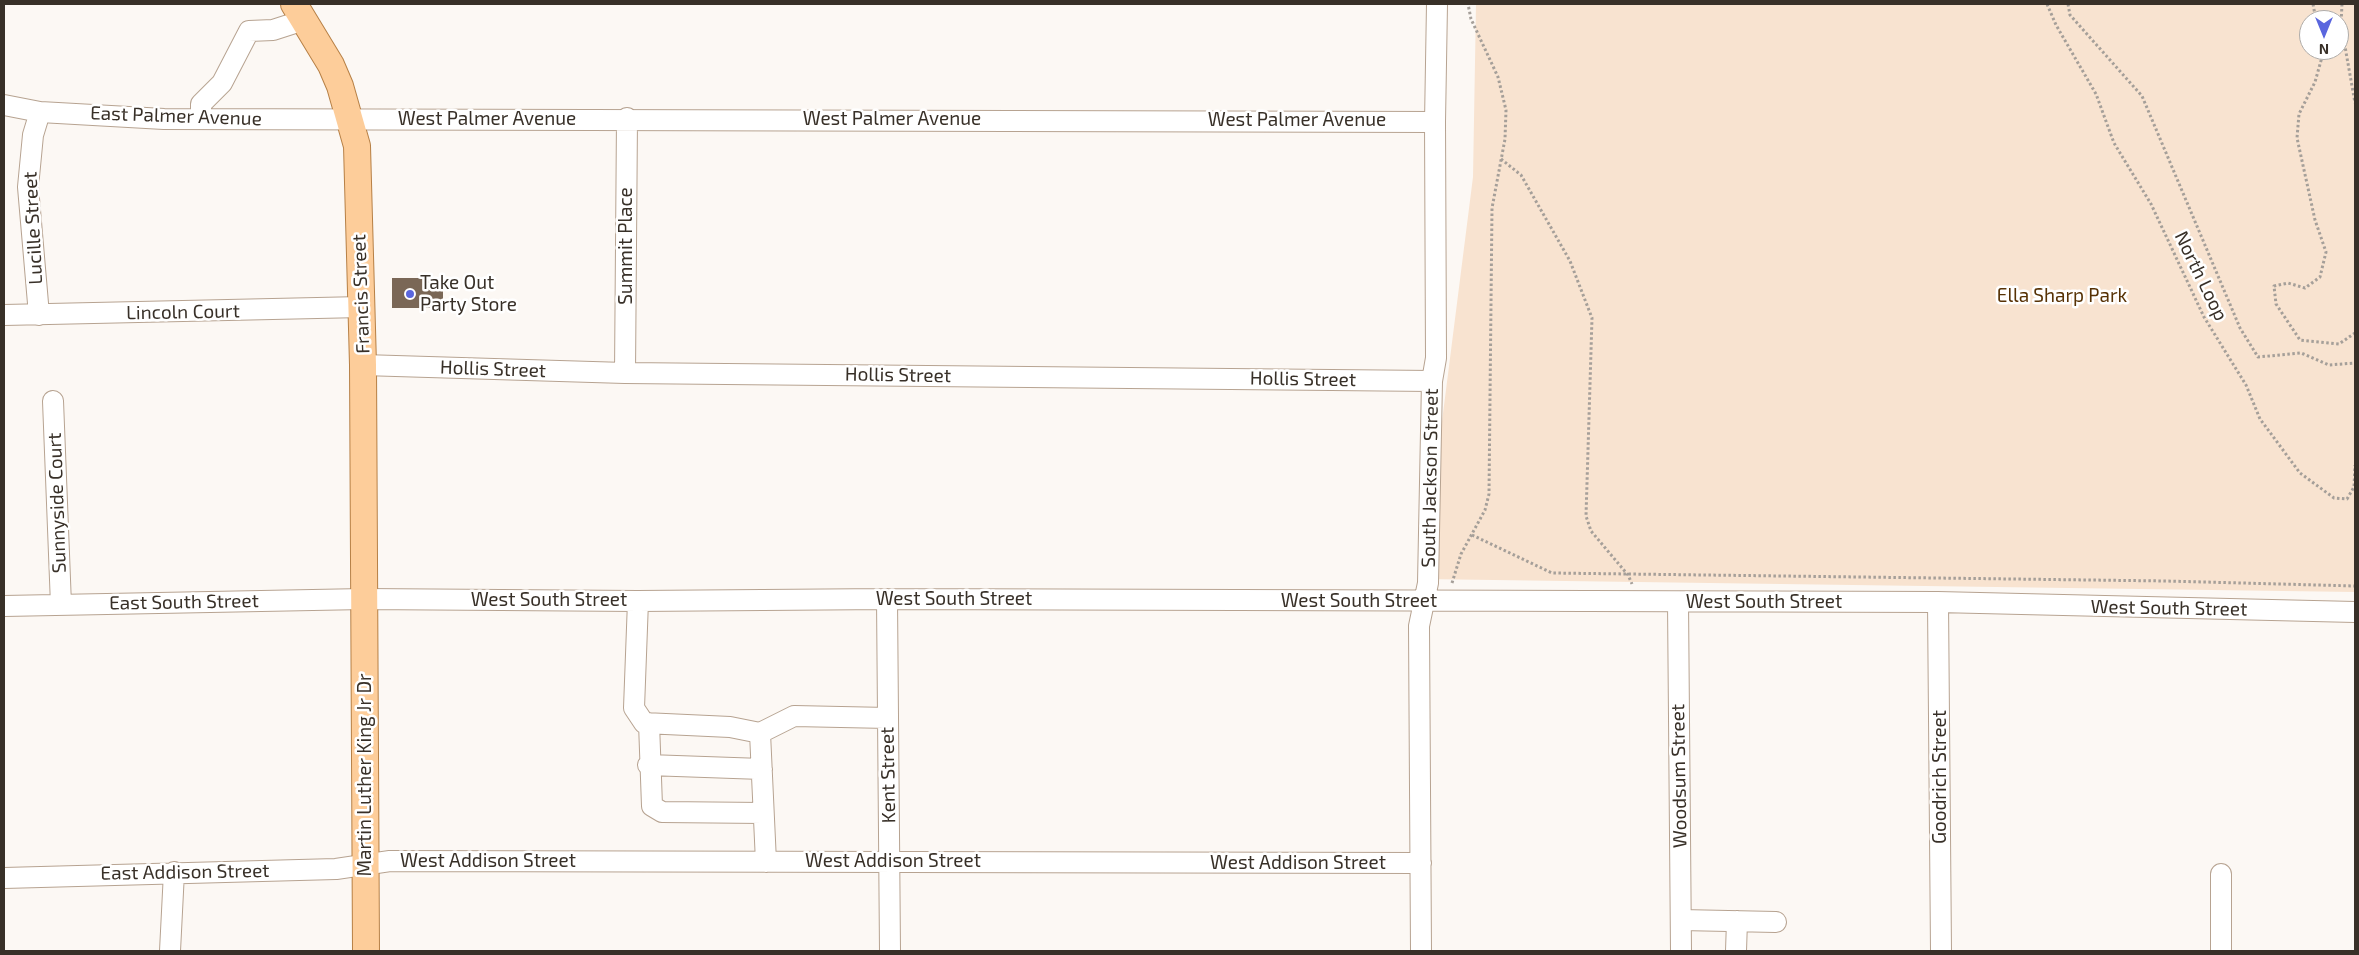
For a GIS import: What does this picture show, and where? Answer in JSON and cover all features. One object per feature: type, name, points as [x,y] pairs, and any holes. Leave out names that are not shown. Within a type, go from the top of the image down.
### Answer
[{"type":"main road","name":"Francis Street","points":[[299,12],[340,86],[357,146],[363,365],[364,599]]},
{"type":"main road","name":"Martin Luther King Jr Dr","points":[[364,599],[366,951]]},
{"type":"street","name":"South Jackson Street","points":[[1421,951],[1419,626],[1428,583],[1432,381],[1436,358],[1435,122],[1437,4]]},
{"type":"street","points":[[201,119],[201,104],[222,83],[249,31],[273,30],[299,12]]},
{"type":"street","name":"East Palmer Avenue","points":[[4,105],[40,112],[201,119],[349,119]]},
{"type":"street","name":"Lucille Street","points":[[39,315],[28,186],[33,136],[40,112]]},
{"type":"street","name":"West Palmer Avenue","points":[[349,119],[627,118],[1435,122]]},
{"type":"street","name":"Summit Place","points":[[625,373],[627,118]]},
{"type":"street","name":"Lincoln Court","points":[[4,314],[39,315],[362,307]]},
{"type":"street","name":"Hollis Street","points":[[363,365],[625,373],[1432,381]]},
{"type":"street","name":"Sunnyside Court","points":[[53,401],[61,605]]},
{"type":"street","name":"West South Street","points":[[364,599],[1938,602],[2355,612]]},
{"type":"street","name":"East South Street","points":[[4,606],[364,599]]},
{"type":"street","name":"Kent Street","points":[[887,599],[890,951]]},
{"type":"street","points":[[638,601],[634,708],[644,723],[730,727],[760,733],[794,716],[888,718]]},
{"type":"street","name":"Woodsum Street","points":[[1678,602],[1681,951]]},
{"type":"street","name":"Goodrich Street","points":[[1938,602],[1941,951]]},
{"type":"street","points":[[649,723],[648,766],[652,806],[662,812],[763,813]]},
{"type":"street","points":[[760,733],[766,862]]},
{"type":"street","points":[[648,766],[762,769]]},
{"type":"street","name":"West Addison Street","points":[[365,864],[390,861],[766,862],[889,860],[1421,863]]},
{"type":"street","name":"East Addison Street","points":[[4,878],[336,869],[365,864]]},
{"type":"street","points":[[170,951],[174,872]]},
{"type":"street","points":[[2222,874],[2222,951]]},
{"type":"street","points":[[1681,920],[1776,922]]},
{"type":"street","points":[[1736,921],[1736,951]]},
{"type":"path","points":[[1452,583],[1461,554],[1485,510],[1489,494],[1492,208],[1505,139],[1506,110],[1498,77],[1471,19],[1468,4]]},
{"type":"path","name":"North Loop","points":[[2047,4],[2056,25],[2096,94],[2114,143],[2151,204],[2204,317],[2246,385],[2260,419],[2300,473],[2334,498],[2347,499],[2354,487],[2355,465]]},
{"type":"path","name":"North Loop","points":[[2068,4],[2070,15],[2142,96],[2240,328],[2258,357],[2301,353],[2329,365],[2355,363]]},
{"type":"path","points":[[2342,4],[2341,24],[2355,103]]},
{"type":"path","points":[[2321,60],[2315,82],[2299,114],[2296,138],[2315,220],[2326,252],[2320,277],[2305,288],[2288,283],[2274,286],[2276,304],[2300,340],[2339,344],[2355,333]]},
{"type":"path","points":[[1501,159],[1521,175],[1570,261],[1592,318],[1586,516],[1591,531],[1628,575],[1638,601]]},
{"type":"path","points":[[1472,535],[1552,573],[2166,580],[2355,586]]},
{"type":"green space","name":"Ella Sharp Park","points":[[1476,4],[2355,4],[2355,592],[1422,579],[1473,177]]},
{"type":"building","points":[[392,278],[443,278],[443,308],[392,308]]},
{"type":"place","name":"Take Out Party Store","points":[[410,294]]}]
